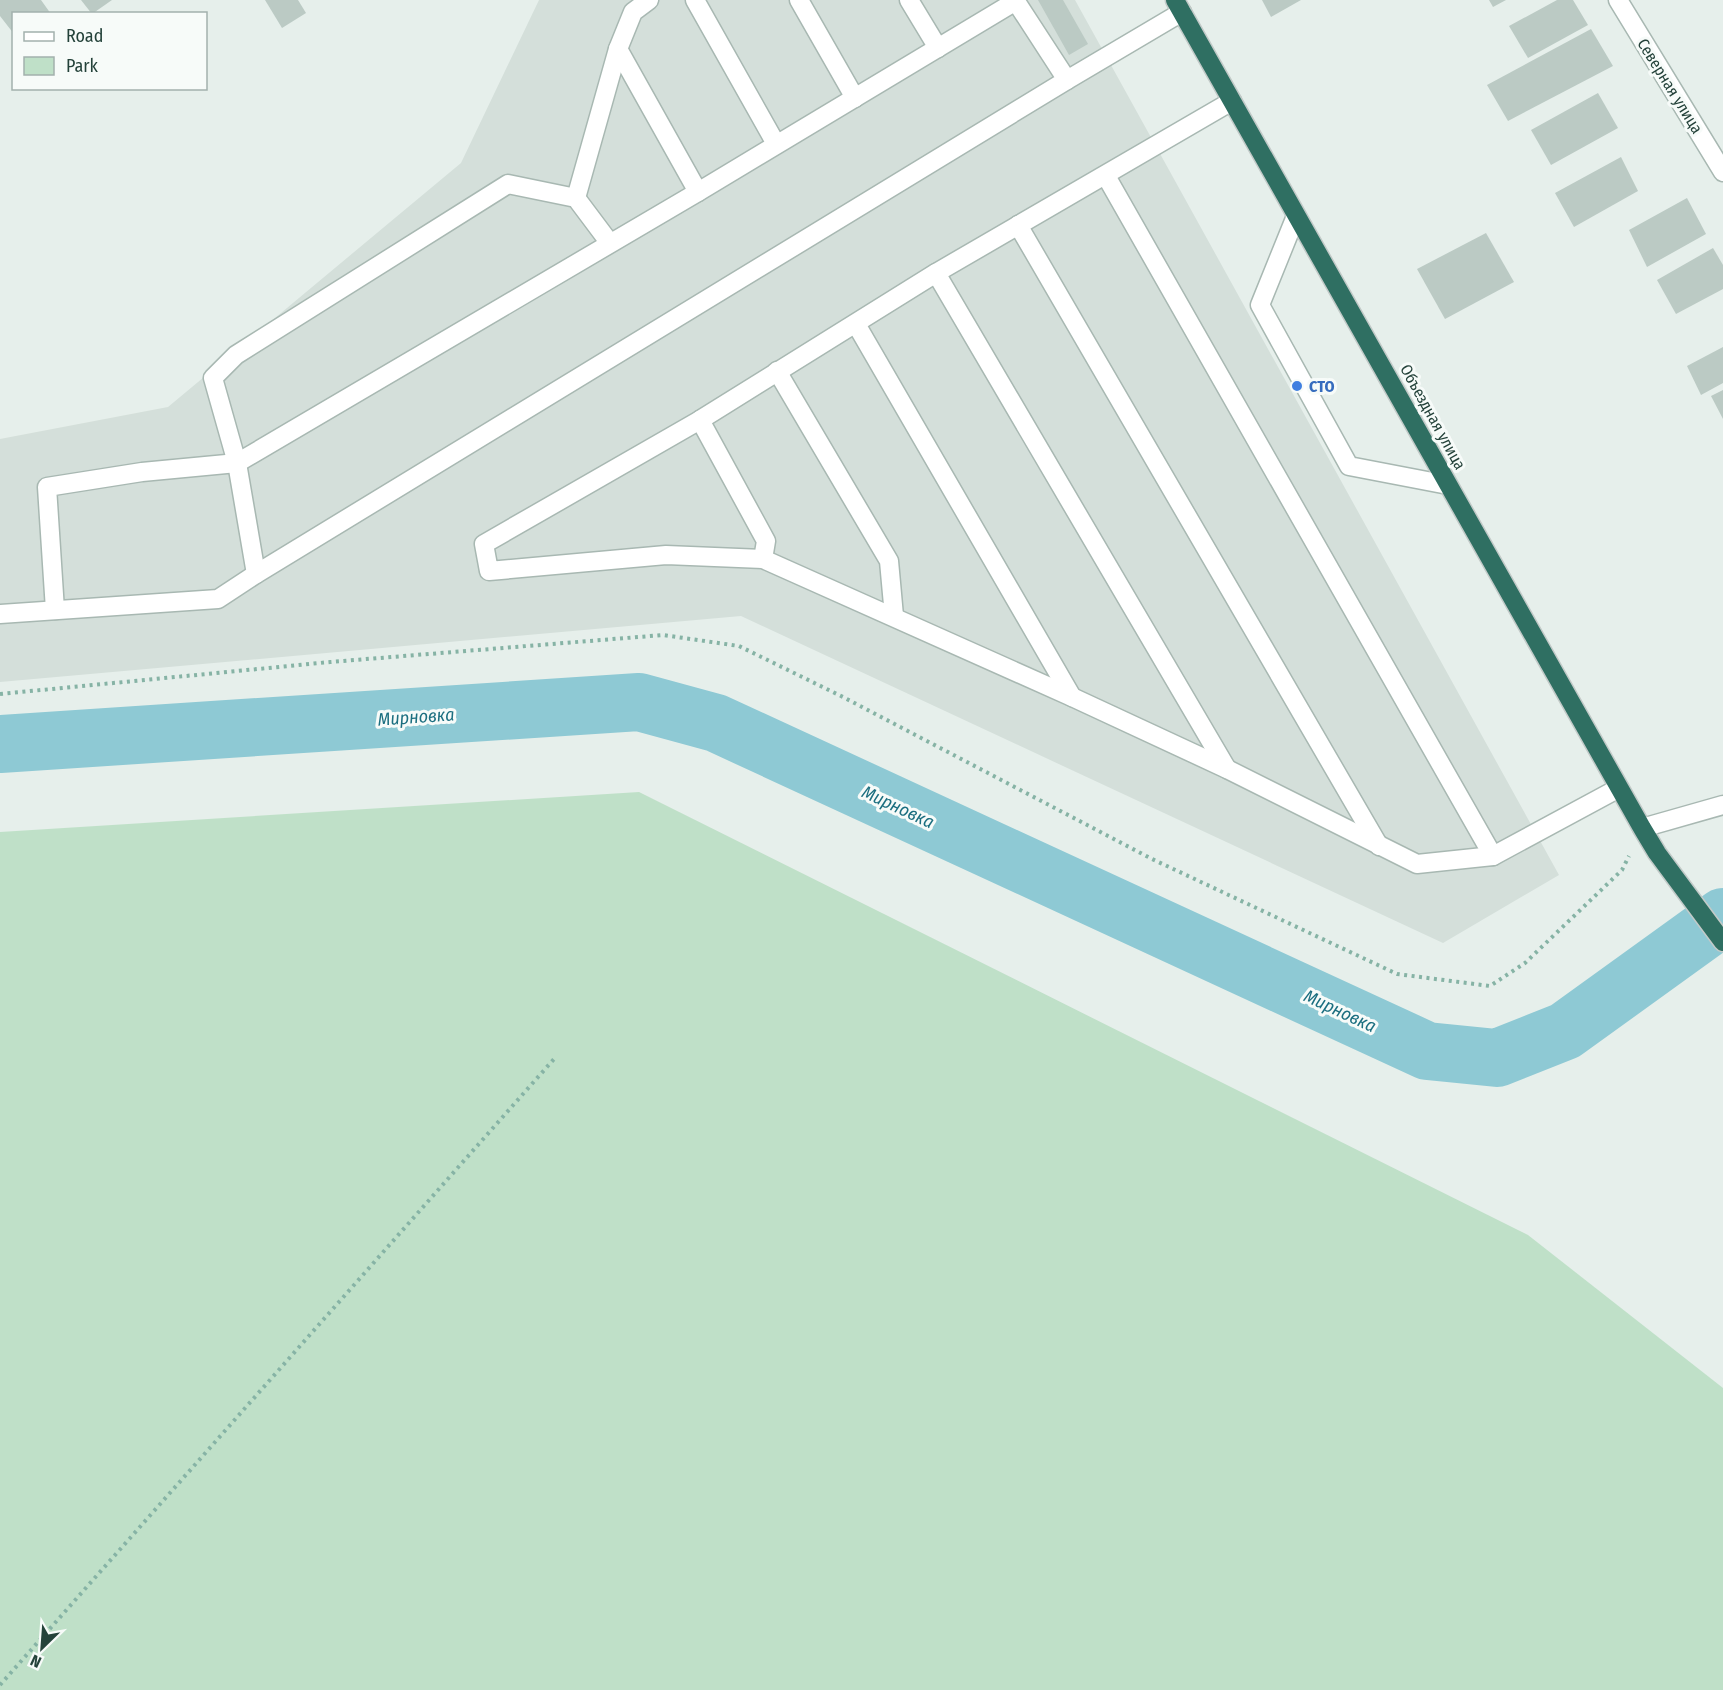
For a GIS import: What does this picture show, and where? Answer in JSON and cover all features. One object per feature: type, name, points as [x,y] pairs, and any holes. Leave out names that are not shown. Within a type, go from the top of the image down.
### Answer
[{"type":"highway","name":"Объездная улица","points":[[1178,6],[1642,828],[1657,853],[1723,942]]},
{"type":"street","points":[[576,198],[618,49],[633,12],[649,0]]},
{"type":"street","points":[[695,0],[776,144]]},
{"type":"street","points":[[799,0],[855,98]]},
{"type":"street","points":[[909,0],[938,48]]},
{"type":"street","points":[[55,610],[47,487],[142,472],[237,463],[609,242],[698,192],[1016,0],[1067,80]]},
{"type":"street","name":"Северная улица","points":[[1618,0],[1723,172]]},
{"type":"street","points":[[0,614],[218,599],[1067,80],[1178,6]]},
{"type":"street","points":[[618,49],[698,192]]},
{"type":"street","points":[[1232,101],[936,273],[700,420],[484,544],[489,571],[666,555],[763,559],[894,616],[1227,769],[1417,864],[1493,856],[1619,788]]},
{"type":"street","points":[[1106,176],[1493,856]]},
{"type":"street","points":[[256,574],[237,463],[213,378],[236,355],[508,184],[576,198],[609,242]]},
{"type":"street","points":[[1296,216],[1260,305],[1349,466],[1448,485]]},
{"type":"street","points":[[1018,225],[1380,847]]},
{"type":"street","points":[[936,273],[1227,769]]},
{"type":"street","points":[[856,324],[1072,697]]},
{"type":"street","points":[[777,371],[889,561],[894,616]]},
{"type":"street","points":[[700,420],[766,541],[763,559]]},
{"type":"street","points":[[1642,828],[1723,805]]},
{"type":"path","points":[[0,694],[330,662],[663,635],[739,646],[843,697],[1152,859],[1397,974],[1490,986],[1525,963],[1622,870],[1642,828]]},
{"type":"path","points":[[0,1685],[554,1059]]},
{"type":"shaded area","points":[[539,0],[1075,0],[1559,875],[1443,943],[741,616],[0,682],[0,439],[168,407],[461,163]]},
{"type":"green space","points":[[639,792],[1528,1235],[1723,1388],[1723,1690],[0,1690],[0,832]]},
{"type":"building","points":[[0,0],[41,0],[50,12],[12,12],[12,31],[0,16]]},
{"type":"building","points":[[81,0],[112,0],[95,12],[90,12]]},
{"type":"building","points":[[265,0],[298,0],[306,13],[282,28]]},
{"type":"building","points":[[1038,0],[1063,0],[1088,44],[1069,55]]},
{"type":"building","points":[[1262,0],[1301,0],[1271,17]]},
{"type":"building","points":[[1489,0],[1506,0],[1493,7]]},
{"type":"building","points":[[1557,0],[1573,0],[1588,25],[1528,58],[1509,26]]},
{"type":"building","points":[[1591,29],[1613,66],[1508,121],[1487,85]]},
{"type":"building","points":[[1598,93],[1618,128],[1551,165],[1531,130]]},
{"type":"building","points":[[1621,157],[1638,191],[1574,227],[1555,193]]},
{"type":"building","points":[[1687,198],[1706,234],[1647,267],[1629,230]]},
{"type":"building","points":[[1486,233],[1514,282],[1445,319],[1417,269]]},
{"type":"building","points":[[1713,248],[1723,265],[1723,289],[1676,314],[1657,280]]},
{"type":"building","points":[[1723,347],[1723,383],[1701,395],[1687,366]]},
{"type":"building","points":[[1723,390],[1723,419],[1711,396]]},
{"type":"waterway","name":"Мирновка","points":[[0,744],[639,702],[716,723],[1427,1051],[1497,1058],[1565,1031],[1723,917]]},
{"type":"place","name":"СТО","points":[[1297,386]]}]
